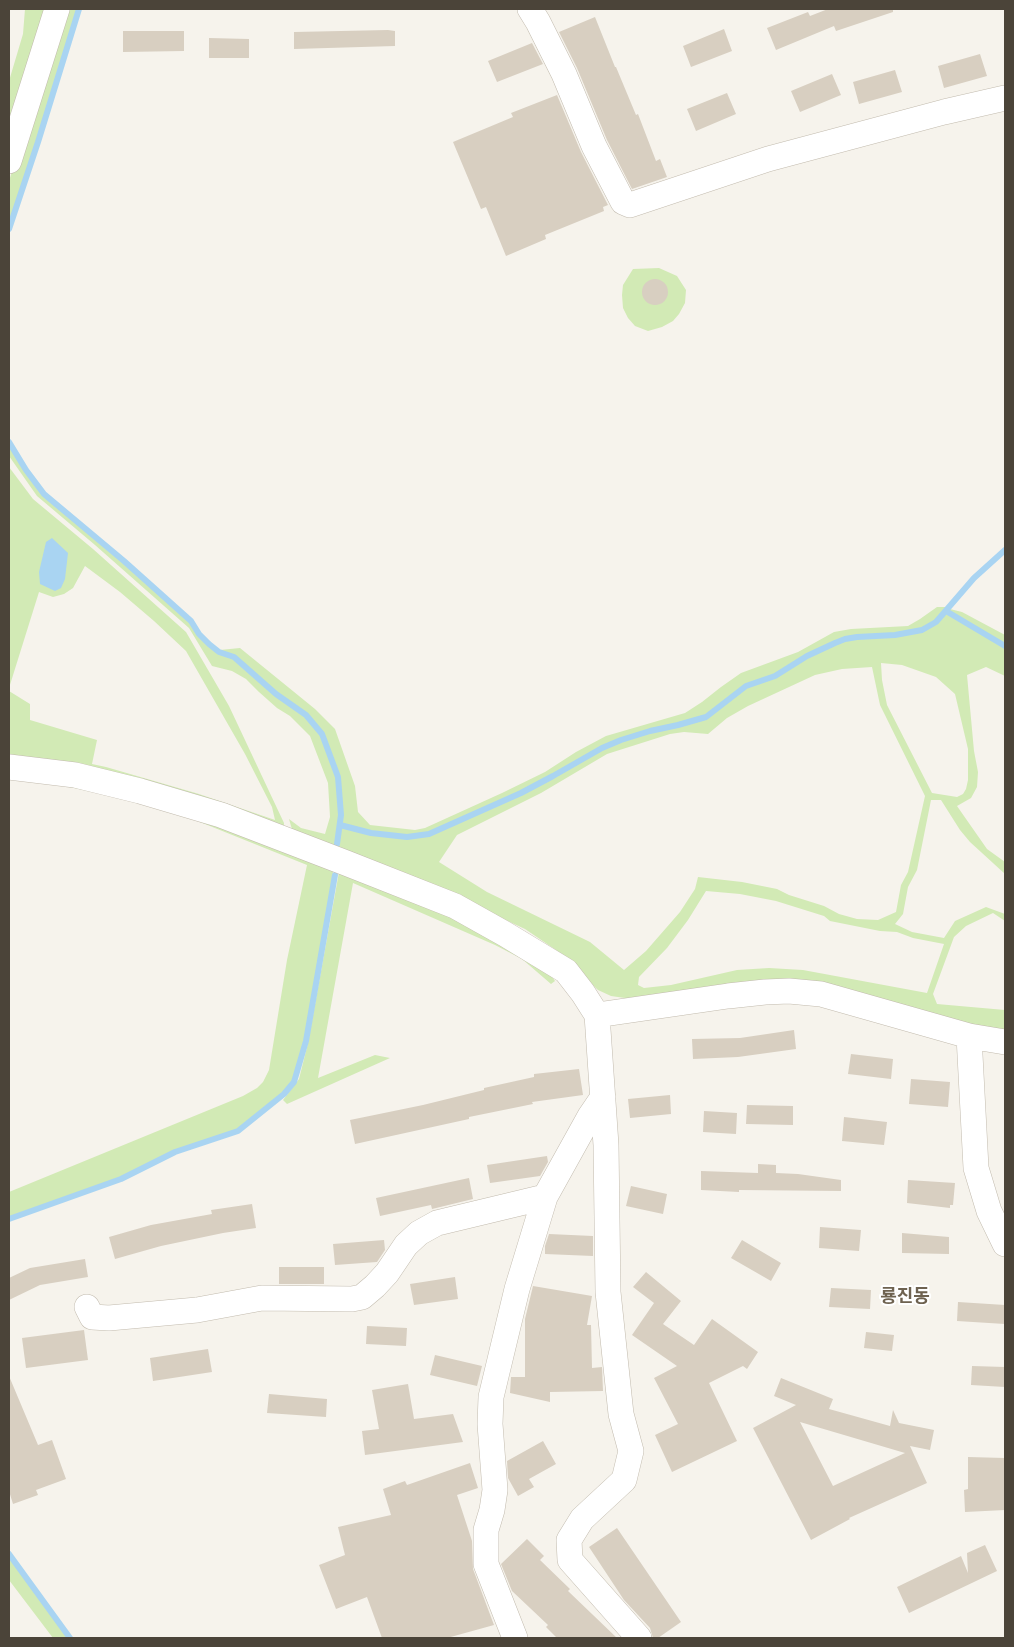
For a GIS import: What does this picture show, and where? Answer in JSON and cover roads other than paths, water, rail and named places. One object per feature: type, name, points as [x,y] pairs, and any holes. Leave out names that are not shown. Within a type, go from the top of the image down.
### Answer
[{"type":"street","points":[[9,161],[57,9]]},
{"type":"street","points":[[530,9],[564,74],[594,146],[623,202],[630,205],[768,159],[1005,98]]},
{"type":"street","points":[[9,767],[75,775],[140,791],[221,816],[455,906],[566,971],[583,993],[597,1015],[606,1144],[608,1292],[621,1414],[631,1451],[624,1480],[582,1519],[569,1540],[570,1560],[639,1638]]},
{"type":"street","points":[[597,1015],[728,996],[789,991],[820,994],[968,1036],[1005,1042]]},
{"type":"street","points":[[968,1036],[976,1168],[990,1211],[1005,1244]]},
{"type":"street","points":[[516,1638],[486,1564],[486,1530],[495,1490],[490,1424],[491,1397],[517,1289],[545,1197],[590,1116],[603,1097]]},
{"type":"street","points":[[87,1307],[92,1317],[109,1318],[197,1310],[262,1298],[352,1299],[362,1296],[375,1286],[406,1245],[419,1233],[437,1223],[545,1197]]},
{"type":"street","points":[[507,1615],[531,1638]]},
{"type":"water","points":[[52,538],[68,553],[65,579],[61,588],[55,591],[40,584],[39,572],[46,542]]},
{"type":"waterway","points":[[9,229],[79,9]]},
{"type":"waterway","points":[[9,442],[26,470],[44,494],[124,561],[191,621],[199,634],[209,644],[219,652],[234,657],[276,694],[306,715],[322,734],[338,777],[341,815],[337,844]]},
{"type":"waterway","points":[[340,825],[371,833],[407,837],[429,834],[521,793],[602,748],[650,731],[706,717],[746,686],[775,676],[807,656],[835,643],[857,637],[895,635],[922,630],[936,622],[974,578],[1005,550]]},
{"type":"waterway","points":[[946,611],[1005,646]]},
{"type":"waterway","points":[[9,1219],[121,1179],[175,1152],[238,1131],[284,1094],[294,1082],[306,1041],[335,875]]},
{"type":"waterway","points":[[9,1554],[70,1638]]},
{"type":"district","name":"룡진동","points":[[905,1296]]}]
